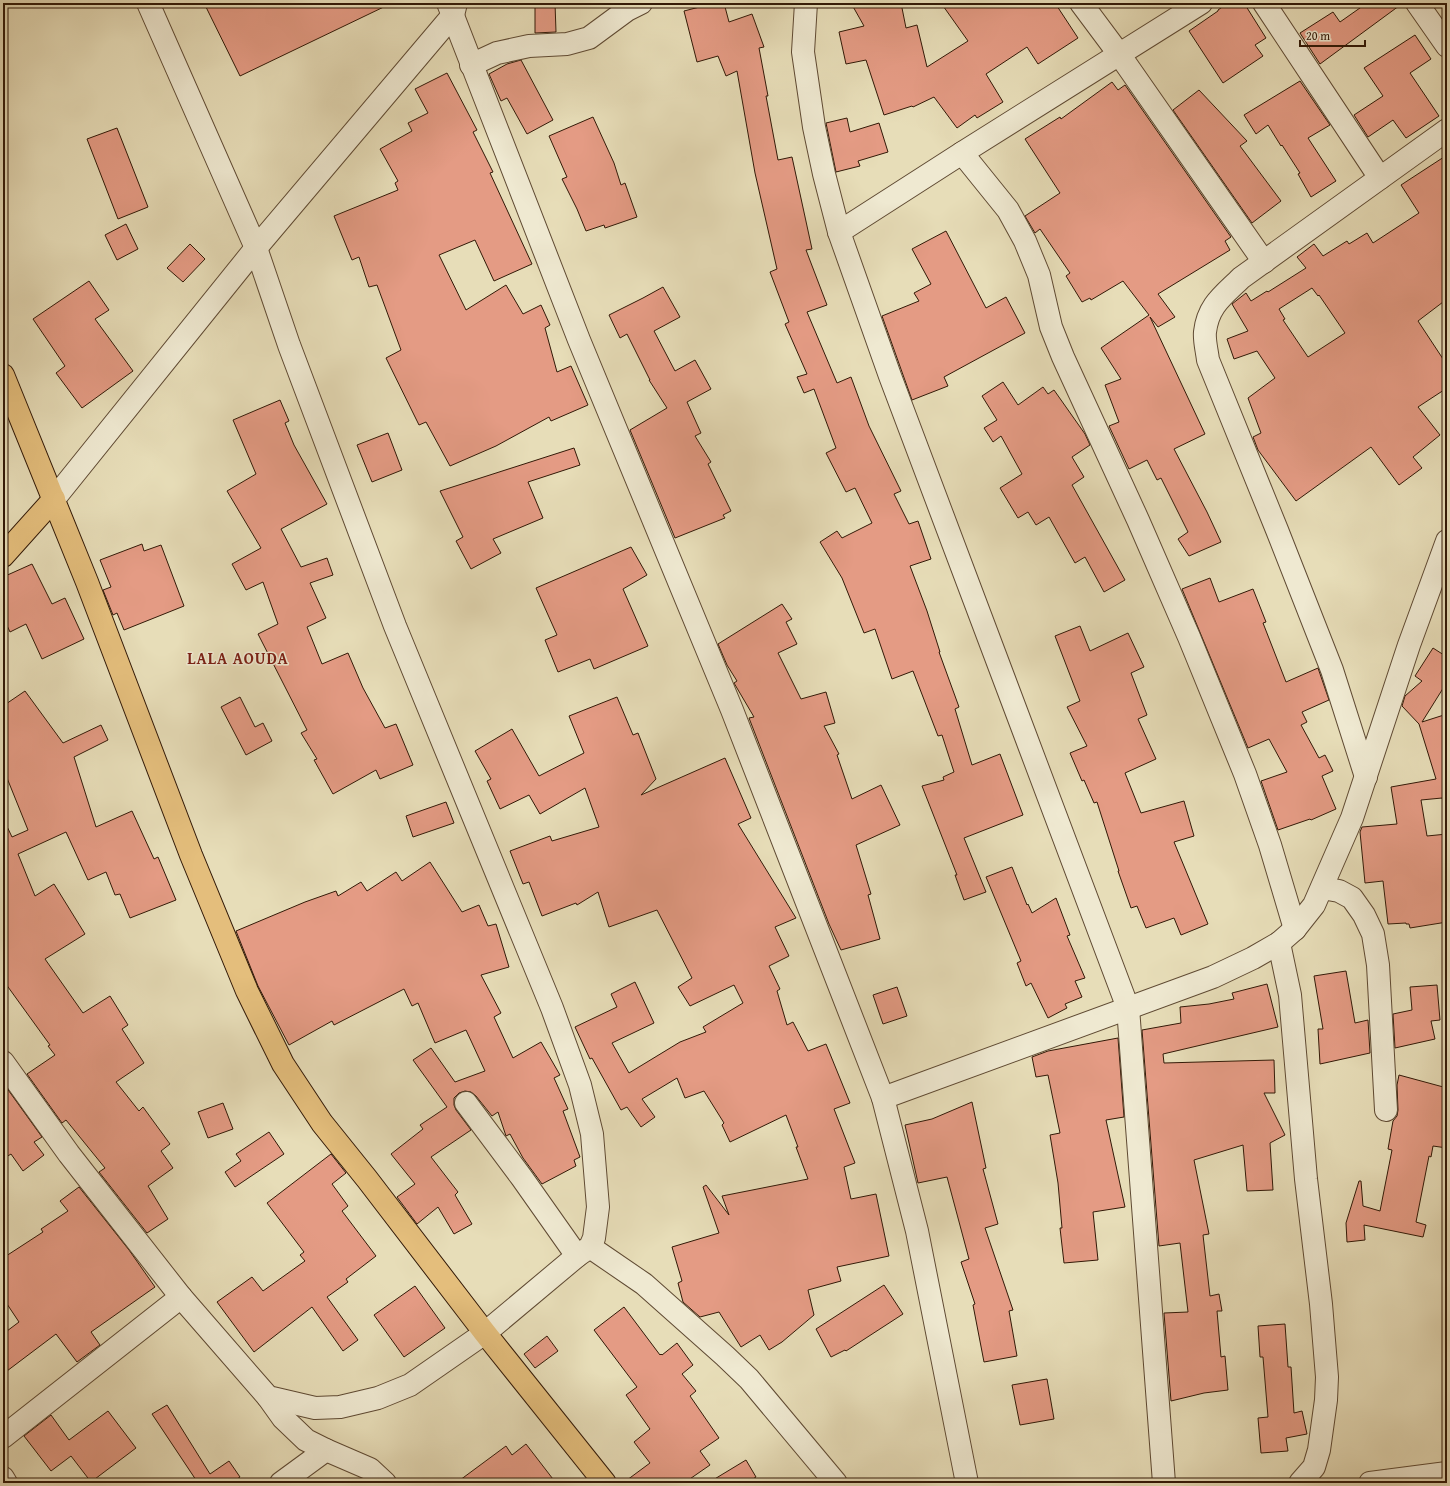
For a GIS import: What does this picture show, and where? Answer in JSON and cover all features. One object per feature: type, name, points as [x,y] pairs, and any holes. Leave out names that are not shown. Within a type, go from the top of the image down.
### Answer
[{"type":"main road","points":[[3,375],[87,582],[191,855],[236,963],[269,1037],[283,1064],[322,1123],[368,1179],[485,1333],[605,1483]]},
{"type":"main road","points":[[3,556],[54,499]]},
{"type":"street","points":[[148,3],[256,248],[289,345],[395,626],[552,1008],[580,1085],[592,1134],[598,1207],[594,1238],[584,1252],[485,1333],[410,1385],[378,1398],[340,1407],[315,1408],[268,1397]]},
{"type":"street","points":[[471,65],[497,53],[529,46],[567,44],[589,38],[627,10],[641,3]]},
{"type":"street","points":[[806,3],[803,52],[816,134],[824,174],[839,232],[890,376],[1128,1008],[1164,1483]]},
{"type":"street","points":[[1081,3],[1119,54],[1264,262]]},
{"type":"street","points":[[839,232],[1201,3]]},
{"type":"street","points":[[1264,3],[1380,178]]},
{"type":"street","points":[[1417,3],[1447,46]]},
{"type":"street","points":[[54,499],[452,7]]},
{"type":"street","points":[[452,7],[471,65],[518,179],[579,340],[732,710],[884,1098],[917,1231],[967,1483]]},
{"type":"street","points":[[1366,777],[1332,670],[1208,360],[1205,333],[1210,312],[1218,300],[1241,278],[1447,130]]},
{"type":"street","points":[[962,153],[1008,210],[1025,241],[1039,275],[1051,328],[1062,356],[1132,506],[1173,600],[1245,774],[1270,845],[1295,929]]},
{"type":"street","points":[[884,1098],[1213,977],[1254,958],[1279,943],[1295,929],[1314,905],[1352,818],[1409,645],[1447,542]]},
{"type":"street","points":[[1322,888],[1339,891],[1352,898],[1364,915],[1373,934],[1378,965],[1386,1110]]},
{"type":"street","points":[[1279,943],[1290,995],[1306,1179],[1322,1304],[1327,1377],[1326,1400],[1319,1450],[1314,1467],[1300,1483]]},
{"type":"street","points":[[3,1062],[69,1154],[181,1297],[268,1397],[284,1418],[306,1440],[370,1469],[385,1483]]},
{"type":"street","points":[[466,1103],[522,1178],[584,1252],[644,1284],[725,1356],[749,1380],[836,1483]]},
{"type":"street","points":[[3,1437],[181,1297]]},
{"type":"street","points":[[282,1483],[326,1450]]},
{"type":"street","points":[[1370,1483],[1447,1473]]},
{"type":"street","points":[[3,1478],[6,1483]]},
{"type":"building","points":[[204,3],[392,3],[240,76]]},
{"type":"building","points":[[535,3],[555,3],[556,32],[535,33]]},
{"type":"building","points":[[715,3],[724,3],[729,22],[752,14],[764,47],[759,48],[778,160],[792,157],[812,249],[806,250],[827,305],[807,312],[837,383],[851,377],[869,426],[901,491],[894,494],[909,524],[918,521],[931,559],[910,566],[927,611],[939,652],[959,707],[955,709],[972,765],[1000,754],[1023,815],[964,838],[986,892],[964,900],[955,875],[957,875],[922,786],[944,780],[943,777],[954,772],[942,735],[938,736],[913,671],[892,679],[875,629],[864,633],[842,578],[820,542],[837,531],[842,538],[872,523],[855,488],[846,492],[826,453],[836,448],[814,389],[804,393],[797,377],[807,374],[785,324],[789,322],[770,272],[777,269],[755,173],[737,71],[726,76],[718,56],[697,62],[684,11]]},
{"type":"building","points":[[851,3],[901,3],[906,28],[917,25],[927,67],[968,41],[941,3],[1055,3],[1078,38],[1038,64],[1027,47],[986,74],[1003,102],[977,118],[975,115],[957,128],[934,97],[913,107],[912,106],[884,115],[866,60],[846,64],[839,32],[864,26]]},
{"type":"building","points":[[1228,3],[1244,3],[1266,38],[1255,45],[1263,56],[1223,83],[1189,31]]},
{"type":"building","points":[[1367,3],[1403,3],[1320,64],[1300,33],[1333,12],[1340,22]]},
{"type":"building","points":[[1415,35],[1431,59],[1410,73],[1439,116],[1406,138],[1393,120],[1368,137],[1354,115],[1383,96],[1364,68]]},
{"type":"building","points":[[521,60],[553,120],[527,134],[507,98],[501,101],[489,74],[507,64]]},
{"type":"building","points":[[447,73],[477,130],[473,132],[493,172],[490,173],[532,264],[494,281],[475,240],[439,255],[466,310],[506,285],[523,314],[541,305],[550,325],[545,328],[557,372],[571,366],[588,405],[551,421],[549,417],[496,446],[450,466],[426,422],[419,425],[386,358],[401,350],[377,285],[369,287],[359,257],[352,260],[334,216],[398,190],[395,183],[398,181],[380,149],[412,131],[408,123],[428,113],[415,89]]},
{"type":"building","points":[[1300,81],[1330,125],[1308,138],[1336,181],[1311,197],[1298,174],[1300,173],[1268,125],[1256,134],[1244,115]]},
{"type":"building","points":[[1112,82],[1118,90],[1125,85],[1231,237],[1225,241],[1230,250],[1158,294],[1175,317],[1158,327],[1150,317],[1205,434],[1174,449],[1221,542],[1189,556],[1178,539],[1188,532],[1161,478],[1157,480],[1147,460],[1129,469],[1109,426],[1119,422],[1105,385],[1121,379],[1101,348],[1149,315],[1123,281],[1091,300],[1090,298],[1082,302],[1066,276],[1070,273],[1040,229],[1035,233],[1025,216],[1060,193],[1025,139],[1060,117],[1061,119]]},
{"type":"building","points":[[1199,90],[1247,141],[1240,146],[1281,201],[1252,223],[1173,110]]},
{"type":"building","points":[[593,117],[614,163],[621,185],[625,183],[637,217],[605,228],[604,225],[586,231],[562,179],[567,177],[549,136]]},
{"type":"building","points":[[847,118],[850,132],[879,123],[888,152],[858,161],[860,166],[836,172],[826,123]]},
{"type":"building","points":[[117,128],[148,207],[118,219],[87,139]]},
{"type":"building","points":[[1447,155],[1447,299],[1418,321],[1447,365],[1447,388],[1418,407],[1440,435],[1413,457],[1422,468],[1399,485],[1371,447],[1296,501],[1258,450],[1253,437],[1261,433],[1248,398],[1275,378],[1257,351],[1234,359],[1227,339],[1248,331],[1232,304],[1246,293],[1251,301],[1306,268],[1297,257],[1314,244],[1323,256],[1347,241],[1349,244],[1367,233],[1373,243],[1419,213],[1401,185]],"holes":[[[1312,288],[1318,296],[1319,295],[1345,333],[1308,357],[1283,320],[1285,319],[1279,309]]]},
{"type":"building","points":[[126,224],[138,249],[117,260],[105,235]]},
{"type":"building","points":[[946,231],[986,308],[1006,297],[1025,333],[944,377],[948,386],[912,400],[882,316],[919,301],[914,293],[931,284],[912,249]]},
{"type":"building","points":[[190,244],[205,259],[183,282],[167,268]]},
{"type":"building","points":[[89,281],[109,310],[95,319],[133,371],[82,408],[56,373],[65,366],[33,319]]},
{"type":"building","points":[[663,287],[680,317],[654,331],[675,371],[695,360],[711,389],[687,402],[701,433],[695,436],[711,462],[708,464],[731,511],[723,515],[725,518],[675,538],[630,430],[667,408],[649,380],[627,334],[620,338],[609,315]]},
{"type":"building","points":[[1003,382],[1018,405],[1043,387],[1048,394],[1054,390],[1085,434],[1090,445],[1072,457],[1084,477],[1072,485],[1125,580],[1104,592],[1085,557],[1075,563],[1049,517],[1036,525],[1028,512],[1018,518],[1000,488],[1022,474],[1001,436],[993,442],[984,428],[997,420],[982,396]]},
{"type":"building","points":[[280,400],[289,421],[285,423],[294,445],[327,504],[281,529],[301,567],[327,558],[333,575],[310,583],[326,618],[307,627],[322,664],[348,653],[363,688],[385,728],[396,724],[413,765],[380,779],[376,770],[333,794],[314,760],[317,759],[301,733],[307,730],[258,634],[278,624],[263,582],[246,590],[232,564],[261,548],[227,491],[256,474],[233,420]]},
{"type":"building","points":[[388,433],[402,470],[372,482],[357,445]]},
{"type":"building","points":[[574,448],[580,465],[528,482],[543,518],[493,539],[501,553],[471,569],[456,541],[463,537],[440,491]]},
{"type":"building","points":[[142,544],[144,551],[161,545],[184,606],[124,630],[117,613],[113,615],[103,590],[111,587],[100,560]]},
{"type":"building","points":[[631,547],[647,575],[623,589],[648,646],[594,669],[590,659],[558,672],[545,640],[557,635],[536,588]]},
{"type":"building","points":[[32,564],[52,604],[65,598],[84,639],[42,659],[26,624],[10,632],[3,617],[3,577]]},
{"type":"building","points":[[1210,578],[1219,602],[1253,589],[1266,622],[1263,623],[1286,682],[1318,668],[1329,700],[1302,712],[1307,722],[1301,725],[1319,758],[1325,755],[1333,771],[1322,776],[1336,809],[1311,820],[1310,819],[1278,830],[1261,781],[1287,772],[1269,739],[1248,748],[1182,589]]},
{"type":"building","points":[[782,604],[792,619],[786,622],[797,644],[778,653],[801,699],[826,692],[835,723],[824,726],[839,754],[837,755],[852,799],[881,785],[900,825],[856,845],[871,894],[868,895],[880,939],[841,950],[829,924],[749,718],[754,717],[734,683],[737,681],[727,665],[718,644]]},
{"type":"building","points":[[1080,626],[1090,651],[1128,633],[1144,667],[1131,673],[1147,715],[1138,719],[1156,759],[1125,773],[1141,813],[1184,801],[1194,836],[1174,842],[1208,924],[1181,935],[1174,918],[1146,928],[1137,906],[1131,908],[1097,802],[1094,803],[1084,780],[1082,781],[1070,753],[1087,746],[1067,707],[1080,701],[1055,636]]},
{"type":"building","points":[[1433,648],[1447,657],[1447,682],[1422,722],[1447,714],[1447,801],[1443,801],[1442,798],[1421,800],[1427,836],[1447,834],[1447,922],[1410,928],[1409,924],[1406,923],[1388,924],[1383,881],[1365,883],[1360,832],[1362,827],[1397,824],[1391,787],[1436,779],[1419,724],[1402,706],[1405,696],[1422,681],[1415,676]]},
{"type":"building","points":[[25,691],[63,743],[101,725],[108,740],[74,757],[96,827],[132,811],[154,859],[158,857],[176,900],[130,918],[120,894],[115,895],[106,872],[88,880],[66,832],[18,854],[35,896],[54,884],[85,934],[45,959],[83,1013],[110,996],[128,1025],[122,1029],[144,1063],[116,1082],[139,1111],[143,1107],[170,1144],[161,1151],[173,1168],[148,1186],[168,1219],[147,1233],[99,1172],[105,1168],[66,1120],[62,1123],[27,1074],[55,1055],[48,1046],[50,1045],[3,980],[3,818],[12,837],[28,830],[7,778],[3,780],[3,706]]},
{"type":"building","points":[[240,697],[255,727],[263,723],[272,741],[246,755],[221,707]]},
{"type":"building","points":[[617,697],[633,735],[638,733],[656,779],[641,795],[725,758],[751,818],[738,824],[796,918],[775,927],[789,956],[769,966],[780,989],[777,991],[787,1025],[793,1022],[808,1051],[826,1044],[850,1103],[834,1109],[855,1163],[844,1167],[851,1199],[876,1194],[889,1256],[837,1267],[841,1281],[808,1290],[814,1315],[782,1342],[769,1350],[760,1335],[741,1347],[719,1312],[700,1317],[683,1302],[678,1283],[682,1281],[672,1247],[719,1233],[703,1187],[706,1185],[729,1215],[722,1196],[808,1179],[786,1115],[730,1142],[722,1125],[724,1123],[704,1091],[685,1098],[677,1078],[642,1099],[655,1117],[641,1127],[627,1107],[621,1110],[592,1058],[590,1059],[575,1027],[617,1007],[611,994],[635,982],[654,1023],[612,1043],[629,1073],[680,1042],[706,1032],[703,1027],[743,1003],[734,985],[690,1006],[678,987],[692,978],[657,910],[609,927],[598,892],[577,905],[576,903],[542,916],[529,882],[523,884],[510,851],[550,836],[552,841],[599,827],[585,788],[540,814],[529,795],[500,809],[487,781],[491,779],[475,751],[512,729],[539,776],[584,753],[569,716]]},
{"type":"building","points":[[446,802],[454,823],[413,837],[406,816]]},
{"type":"building","points":[[430,862],[462,912],[479,905],[488,926],[496,924],[509,967],[481,975],[501,1013],[494,1017],[513,1058],[541,1042],[560,1075],[554,1078],[568,1109],[563,1111],[580,1157],[574,1160],[576,1166],[542,1184],[523,1158],[510,1134],[506,1136],[498,1112],[492,1116],[471,1092],[465,1091],[459,1093],[454,1098],[454,1105],[471,1130],[431,1157],[458,1192],[455,1195],[472,1224],[454,1234],[438,1207],[417,1224],[397,1197],[415,1184],[391,1154],[423,1129],[420,1125],[447,1107],[413,1060],[431,1048],[455,1082],[485,1071],[466,1030],[435,1043],[418,1003],[412,1006],[404,989],[334,1025],[332,1021],[289,1045],[258,986],[236,931],[305,902],[336,891],[338,896],[361,882],[367,891],[396,872],[402,881]]},
{"type":"building","points":[[1012,867],[1027,905],[1028,904],[1032,913],[1056,898],[1070,935],[1067,936],[1085,978],[1075,981],[1082,997],[1065,1004],[1067,1008],[1048,1018],[1031,983],[1026,986],[1017,963],[1021,961],[986,877]]},
{"type":"building","points":[[1346,971],[1355,1023],[1368,1020],[1370,1053],[1320,1064],[1318,1029],[1323,1029],[1314,976]]},
{"type":"building","points":[[1267,984],[1278,1027],[1163,1054],[1164,1063],[1274,1060],[1275,1093],[1264,1093],[1285,1135],[1270,1143],[1273,1190],[1247,1191],[1243,1145],[1194,1160],[1209,1234],[1203,1235],[1210,1296],[1219,1294],[1222,1311],[1217,1311],[1221,1357],[1225,1356],[1228,1390],[1204,1393],[1171,1401],[1164,1313],[1188,1312],[1180,1243],[1159,1246],[1142,1030],[1181,1023],[1180,1007],[1209,1004],[1234,999],[1232,993]]},
{"type":"building","points":[[1437,985],[1440,1020],[1431,1021],[1435,1039],[1395,1048],[1393,1014],[1412,1010],[1410,987]]},
{"type":"building","points":[[897,987],[907,1016],[883,1024],[873,995]]},
{"type":"building","points":[[1118,1038],[1124,1117],[1106,1120],[1125,1207],[1093,1212],[1098,1260],[1064,1263],[1060,1228],[1062,1228],[1058,1183],[1050,1135],[1060,1133],[1048,1075],[1036,1077],[1032,1057],[1048,1051]]},
{"type":"building","points":[[1399,1075],[1447,1088],[1447,1148],[1433,1146],[1431,1157],[1429,1156],[1416,1222],[1426,1225],[1423,1237],[1364,1225],[1365,1240],[1347,1242],[1346,1223],[1359,1181],[1361,1181],[1363,1206],[1380,1211],[1392,1150],[1388,1149],[1393,1121],[1397,1116],[1398,1110],[1397,1085]]},
{"type":"building","points":[[6,1087],[42,1137],[34,1142],[44,1155],[23,1171],[11,1154],[3,1159],[3,1089]]},
{"type":"building","points":[[972,1102],[986,1168],[983,1169],[998,1224],[985,1228],[1013,1310],[1009,1311],[1017,1356],[984,1362],[973,1305],[975,1304],[961,1262],[969,1259],[947,1177],[918,1183],[905,1125],[932,1119]]},
{"type":"building","points":[[223,1103],[233,1129],[208,1138],[198,1112]]},
{"type":"building","points":[[269,1132],[284,1154],[235,1187],[225,1172],[241,1161],[236,1154]]},
{"type":"building","points":[[331,1154],[346,1173],[332,1184],[348,1206],[342,1211],[376,1256],[346,1279],[348,1282],[327,1297],[358,1340],[343,1351],[312,1307],[254,1352],[217,1302],[252,1277],[263,1291],[305,1261],[300,1255],[304,1252],[267,1203]]},
{"type":"building","points":[[79,1187],[129,1250],[155,1287],[91,1332],[100,1345],[77,1362],[56,1334],[3,1374],[3,1334],[19,1322],[3,1298],[3,1258],[43,1232],[41,1229],[68,1211],[60,1201]]},
{"type":"building","points":[[884,1285],[903,1314],[846,1351],[845,1350],[831,1357],[816,1329]]},
{"type":"building","points":[[415,1286],[445,1328],[404,1357],[374,1315]]},
{"type":"building","points":[[624,1307],[660,1355],[677,1343],[693,1365],[682,1374],[696,1391],[690,1396],[719,1438],[700,1451],[710,1465],[684,1483],[623,1483],[650,1463],[634,1442],[650,1429],[626,1395],[637,1387],[594,1330]]},
{"type":"building","points":[[1285,1324],[1288,1367],[1291,1367],[1294,1413],[1302,1411],[1307,1434],[1286,1438],[1288,1451],[1261,1453],[1258,1418],[1268,1417],[1263,1357],[1260,1357],[1258,1326]]},
{"type":"building","points":[[547,1336],[558,1351],[535,1368],[524,1354]]},
{"type":"building","points":[[1047,1379],[1054,1419],[1020,1425],[1012,1385]]},
{"type":"building","points":[[167,1405],[210,1474],[229,1461],[240,1477],[231,1483],[198,1483],[152,1414]]},
{"type":"building","points":[[108,1411],[136,1448],[91,1482],[71,1456],[51,1471],[24,1436],[51,1415],[69,1440]]},
{"type":"building","points":[[526,1444],[556,1483],[456,1483],[506,1446],[512,1455]]},
{"type":"building","points":[[746,1460],[756,1477],[746,1483],[708,1483]]},
{"type":"district","name":"LALA AOUDA","points":[[238,658]]}]
